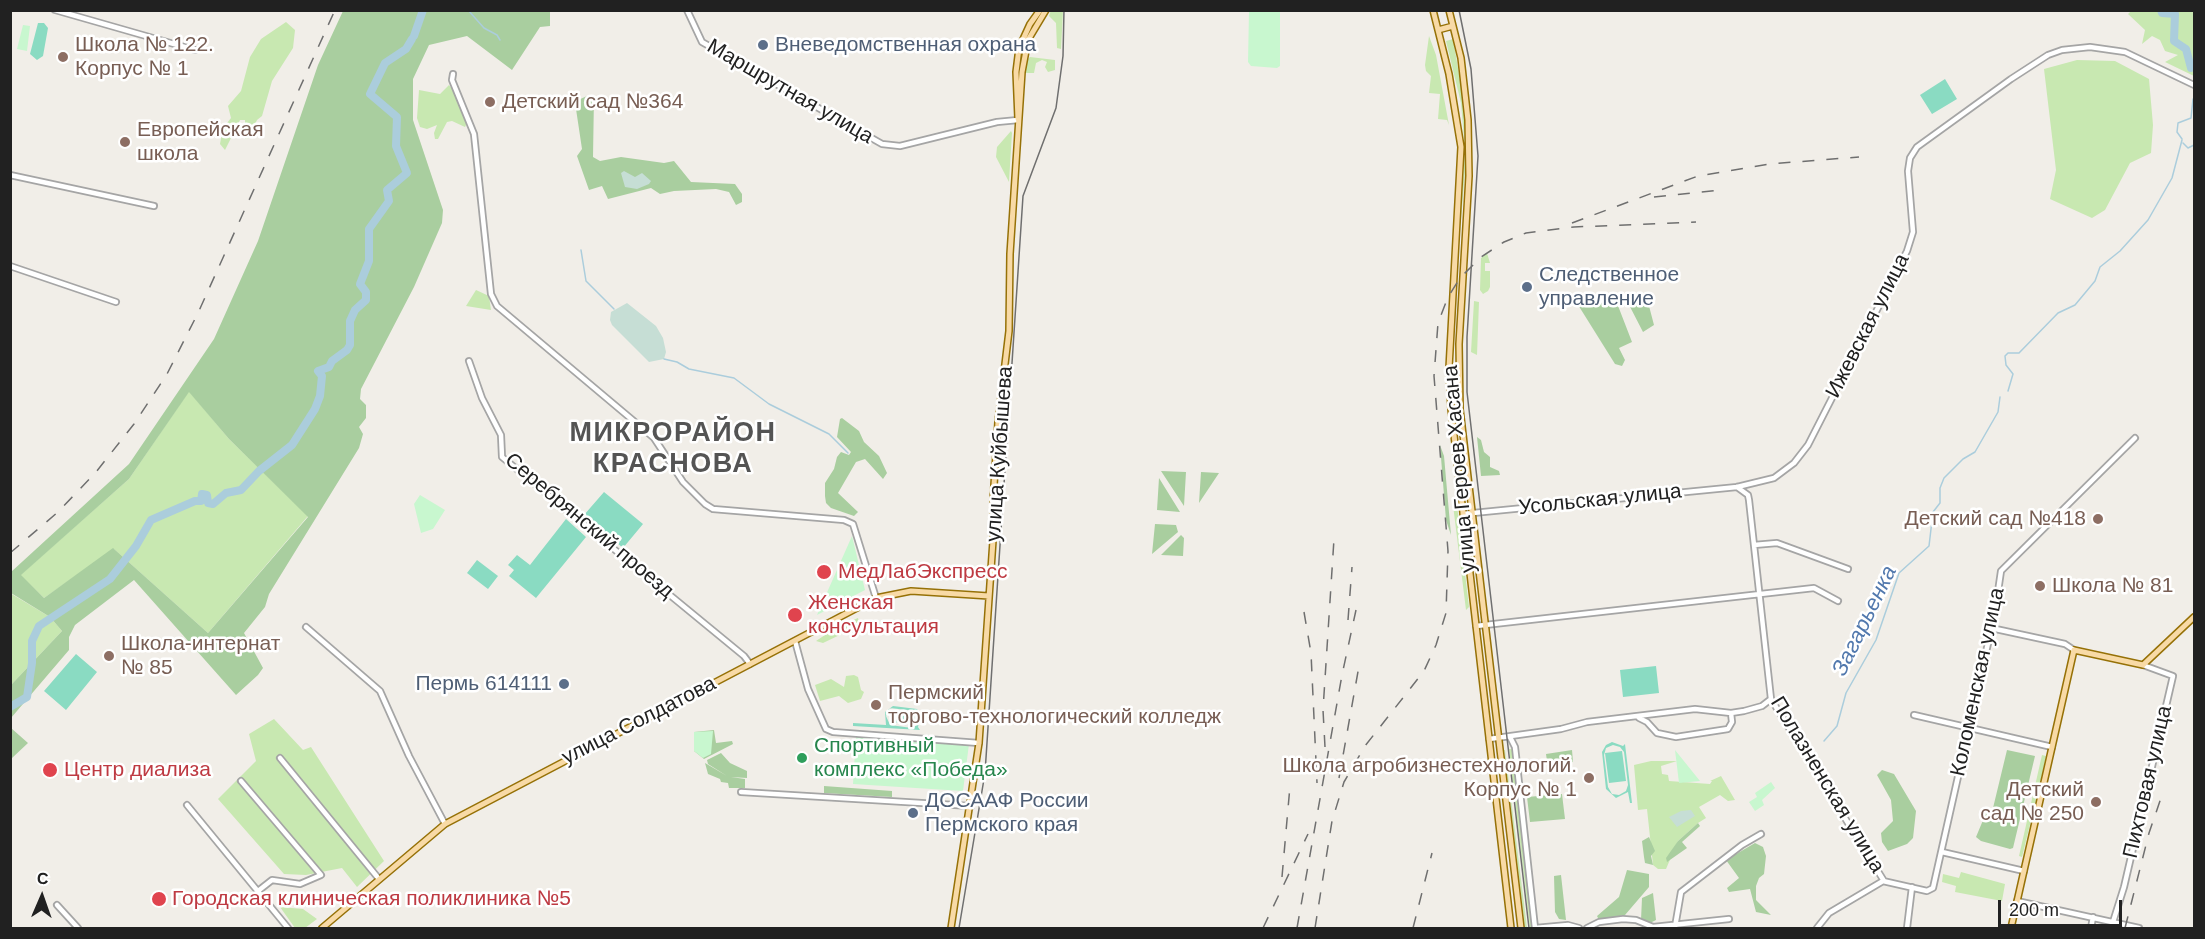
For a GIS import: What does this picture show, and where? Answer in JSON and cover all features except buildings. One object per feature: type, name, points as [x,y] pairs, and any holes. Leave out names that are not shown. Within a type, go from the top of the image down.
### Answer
[{"type":"main road","name":"улица Куйбышева","points":[[1018,120],[1016,72],[1019,48],[1030,24],[1040,10]]},
{"type":"main road","name":"улица Куйбышева","points":[[951,928],[979,743],[998,422],[1009,331],[1018,120],[1025,49],[1046,10]]},
{"type":"main road","name":"улица Героев Хасана","points":[[1433,10],[1457,117],[1461,147],[1449,368],[1462,514],[1511,928]]},
{"type":"main road","name":"улица Героев Хасана","points":[[1449,10],[1461,58],[1468,120],[1469,176],[1458,367],[1460,409],[1521,928]]},
{"type":"main road","points":[[1438,30],[1454,26]]},
{"type":"main road","name":"улица Солдатова","points":[[322,928],[445,824],[876,598],[910,591],[989,596]]},
{"type":"main road","points":[[2011,928],[2074,650],[2143,665],[2194,617]]},
{"type":"street","points":[[55,10],[195,50]]},
{"type":"street","name":"Маршрутная улица","points":[[687,10],[702,42],[882,144],[900,146],[996,122],[1018,120]]},
{"type":"street","name":"Ижевская улица","points":[[1737,487],[1766,482],[1794,463],[1808,445],[1907,251],[1913,223],[1908,171],[1917,147],[2011,79],[2048,55],[2062,50],[2090,47],[2125,52],[2194,85]]},
{"type":"street","points":[[453,74],[452,81],[474,134],[491,294],[497,306],[654,438],[683,482],[705,504],[713,508],[844,520],[853,524],[876,598]]},
{"type":"street","points":[[10,175],[154,206]]},
{"type":"street","points":[[10,266],[116,302]]},
{"type":"street","name":"Серебрянский проезд","points":[[468,361],[483,401],[501,435],[502,457],[744,656],[750,664]]},
{"type":"street","name":"Коломенская улица","points":[[1914,888],[1932,890],[1970,727],[2001,571],[2135,438]]},
{"type":"street","points":[[1737,487],[1748,495],[1766,482]]},
{"type":"street","name":"Усольская улица","points":[[1462,514],[1737,487]]},
{"type":"street","name":"Полазненская улица","points":[[1748,495],[1772,699],[1884,881]]},
{"type":"street","points":[[1754,545],[1777,543],[1848,569]]},
{"type":"street","points":[[1476,626],[1814,588],[1838,601]]},
{"type":"street","points":[[306,627],[380,691],[409,756],[445,824]]},
{"type":"street","points":[[1991,628],[2065,645],[2074,650]]},
{"type":"street","points":[[795,640],[802,671],[826,729],[834,732],[979,743]]},
{"type":"street","name":"Пихтовая улица","points":[[2113,922],[2124,887],[2172,676],[2143,665]]},
{"type":"street","points":[[1489,739],[1587,722],[1695,709],[1731,713],[1754,710],[1772,699]]},
{"type":"street","points":[[1637,717],[1647,722],[1657,733],[1676,737],[1728,729],[1732,722],[1731,713]]},
{"type":"street","points":[[1914,715],[2052,747]]},
{"type":"street","points":[[1510,737],[1515,747],[1535,928],[1568,925],[1578,928]]},
{"type":"street","points":[[280,758],[379,879]]},
{"type":"street","points":[[241,781],[321,875],[300,884],[272,880],[258,891]]},
{"type":"street","points":[[741,792],[971,806]]},
{"type":"street","points":[[187,805],[288,928]]},
{"type":"street","points":[[1675,927],[1681,892],[1742,845],[1761,834]]},
{"type":"street","points":[[1942,852],[2024,871]]},
{"type":"street","points":[[1817,928],[1828,912],[1884,881],[1914,888],[1907,928]]},
{"type":"street","points":[[2017,901],[2139,928]]},
{"type":"street","points":[[57,904],[78,928]]},
{"type":"street","points":[[2091,928],[2094,918]]},
{"type":"street","points":[[1587,928],[1599,922],[1623,919],[1636,920],[1653,927],[1692,927],[1730,919]]},
{"type":"green space","points":[[1051,10],[1063,11],[1061,49],[1057,48],[1056,23],[1049,16]]},
{"type":"green space","points":[[343,11],[550,11],[550,26],[540,27],[512,70],[467,36],[429,45],[413,79],[413,120],[443,210],[442,223],[414,287],[361,389],[360,399],[366,405],[366,418],[359,427],[363,434],[359,448],[269,594],[265,607],[244,633],[263,668],[258,675],[236,695],[134,580],[75,625],[69,637],[69,650],[11,718],[11,685],[62,631],[50,617],[11,593],[11,572],[129,464],[214,339],[258,241],[318,65]],"holes":[[[189,392],[229,439],[308,517],[208,633],[113,548],[44,598],[21,575],[129,479]]]},
{"type":"green space","points":[[1249,11],[1280,11],[1280,66],[1277,68],[1251,66],[1248,62]]},
{"type":"green space","points":[[2131,11],[2194,11],[2194,76],[2165,62],[2178,55],[2165,51],[2160,40],[2152,36],[2142,44],[2145,30],[2128,14]]},
{"type":"green space","points":[[286,22],[295,30],[293,48],[272,81],[262,116],[257,120],[248,138],[245,139],[245,120],[240,120],[225,150],[220,144],[223,128],[231,118],[228,106],[241,91],[250,57],[261,39]]},
{"type":"green space","points":[[38,23],[44,23],[48,28],[43,56],[37,60],[30,54]]},
{"type":"green space","points":[[23,25],[30,26],[27,51],[17,49]]},
{"type":"green space","points":[[1429,36],[1436,55],[1449,125],[1447,120],[1438,119],[1440,94],[1429,93],[1431,76],[1426,71],[1425,65]]},
{"type":"green space","points":[[1453,39],[1465,109],[1467,148],[1456,281],[1465,150],[1461,103],[1446,41]]},
{"type":"green space","points":[[1030,57],[1055,60],[1055,70],[1048,72],[1045,67],[1047,62],[1042,60],[1036,63],[1034,73],[1025,73],[1027,60]]},
{"type":"green space","points":[[2077,60],[2115,61],[2149,79],[2153,125],[2151,153],[2130,163],[2105,210],[2092,218],[2050,199],[2056,170],[2044,69]]},
{"type":"green space","points":[[1945,79],[1957,99],[1932,114],[1920,95]]},
{"type":"green space","points":[[449,85],[456,94],[467,123],[465,127],[452,121],[447,122],[438,139],[435,139],[434,133],[437,125],[427,129],[420,127],[417,118],[419,90],[440,94]]},
{"type":"green space","points":[[587,96],[594,96],[593,157],[600,161],[621,157],[664,163],[674,161],[691,182],[735,184],[742,194],[742,202],[736,205],[729,192],[716,189],[660,194],[651,188],[608,199],[602,186],[589,190],[577,156],[582,149],[576,109],[576,101]]},
{"type":"green space","points":[[1011,131],[1009,182],[996,157],[997,147]]},
{"type":"green space","points":[[624,171],[635,177],[642,173],[651,181],[637,189],[625,187],[621,173]]},
{"type":"green space","points":[[1487,253],[1490,263],[1485,263],[1485,271],[1490,271],[1490,287],[1483,294],[1480,290],[1481,258]]},
{"type":"green space","points":[[476,290],[489,296],[491,310],[466,306]]},
{"type":"green space","points":[[1615,298],[1632,342],[1619,348],[1625,360],[1622,366],[1615,364],[1575,300]]},
{"type":"green space","points":[[1640,298],[1649,306],[1654,325],[1643,332],[1626,299]]},
{"type":"green space","points":[[1474,301],[1479,302],[1477,355],[1471,352]]},
{"type":"green space","points":[[627,303],[656,326],[663,338],[666,352],[664,359],[649,362],[612,325],[611,312]]},
{"type":"green space","points":[[189,391],[229,439],[308,516],[208,633],[114,549],[44,598],[20,575],[129,479]]},
{"type":"green space","points":[[842,418],[859,431],[864,442],[879,456],[887,473],[883,479],[865,459],[856,462],[838,493],[858,512],[854,516],[831,508],[826,503],[825,496],[825,483],[834,469],[837,457],[841,452],[849,455],[851,452],[837,437]]},
{"type":"green space","points":[[1477,437],[1481,440],[1484,452],[1490,457],[1490,467],[1499,471],[1500,475],[1481,476]]},
{"type":"green space","points":[[1440,445],[1444,456],[1451,535],[1446,520]]},
{"type":"green space","points":[[1161,471],[1186,472],[1184,506]]},
{"type":"green space","points":[[1201,472],[1219,473],[1199,503]]},
{"type":"green space","points":[[1159,478],[1180,512],[1157,510]]},
{"type":"green space","points":[[604,492],[643,524],[623,548],[584,515]]},
{"type":"green space","points":[[420,495],[445,510],[433,529],[421,533],[414,504]]},
{"type":"green space","points":[[1453,505],[1457,505],[1469,607],[1466,610]]},
{"type":"green space","points":[[566,519],[586,537],[536,598],[509,576],[514,570],[508,565],[517,555],[530,565]]},
{"type":"green space","points":[[1155,524],[1176,525],[1178,532],[1152,554]]},
{"type":"green space","points":[[1181,535],[1184,538],[1183,556],[1161,555]]},
{"type":"green space","points":[[852,536],[865,590],[817,615]]},
{"type":"green space","points":[[477,560],[498,576],[488,589],[467,573]]},
{"type":"green space","points":[[10,593],[50,617],[62,631],[11,685]]},
{"type":"green space","points":[[858,618],[859,623],[846,632],[823,643],[816,641],[837,627]]},
{"type":"green space","points":[[76,654],[97,672],[66,710],[44,691]]},
{"type":"green space","points":[[1656,666],[1659,693],[1623,697],[1620,670]]},
{"type":"green space","points":[[846,676],[858,677],[861,690],[864,692],[861,699],[848,703],[839,696],[820,701],[815,685],[831,679],[844,687]]},
{"type":"green space","points":[[893,706],[917,709],[921,715],[918,727],[920,730],[853,726],[853,723],[886,725],[885,712],[890,708]],"holes":[[[890,708],[916,711],[919,716],[917,725],[912,728],[890,725],[886,716]]]},
{"type":"green space","points":[[891,710],[915,712],[915,724],[890,722]]},
{"type":"green space","points":[[274,719],[303,750],[311,747],[384,861],[357,887],[342,868],[306,875],[284,874],[218,799],[256,761],[249,734]]},
{"type":"green space","points":[[11,728],[28,743],[11,759]]},
{"type":"green space","points":[[714,730],[716,743],[732,741],[733,744],[704,759],[694,751],[694,732]]},
{"type":"green space","points":[[713,731],[711,754],[703,758],[694,751],[694,732]]},
{"type":"green space","points":[[856,736],[969,744],[963,791],[853,784]]},
{"type":"green space","points":[[1612,742],[1623,746],[1625,744],[1632,803],[1630,803],[1628,792],[1616,798],[1606,789],[1602,752],[1606,745]],"holes":[[[1613,745],[1620,747],[1624,752],[1628,785],[1626,791],[1619,795],[1612,794],[1608,787],[1604,755],[1606,748]]]},
{"type":"green space","points":[[1509,749],[1512,749],[1533,928],[1530,928]]},
{"type":"green space","points":[[1505,750],[1527,928],[1525,928]]},
{"type":"green space","points":[[1572,750],[1573,762],[1567,763],[1566,759],[1547,761],[1546,754]]},
{"type":"green space","points":[[1675,750],[1700,781],[1679,783]]},
{"type":"green space","points":[[2007,750],[2035,756],[2013,848],[2010,849],[1981,841],[1976,837],[1986,813],[1993,808]]},
{"type":"green space","points":[[1622,751],[1626,781],[1609,783],[1605,753]]},
{"type":"green space","points":[[721,753],[730,763],[747,771],[747,778],[731,777],[745,779],[745,788],[729,788],[728,783],[721,782],[720,779],[708,774],[705,763],[727,776],[708,764],[707,760]]},
{"type":"green space","points":[[2042,755],[2046,756],[2022,857],[2019,856]]},
{"type":"green space","points":[[1651,761],[1677,761],[1661,766],[1662,774],[1668,775],[1669,781],[1710,784],[1712,781],[1710,781],[1721,776],[1735,800],[1728,801],[1720,795],[1699,807],[1706,818],[1678,841],[1666,869],[1658,869],[1653,865],[1647,809],[1638,810],[1634,765]]},
{"type":"green space","points":[[1882,770],[1894,774],[1916,811],[1913,838],[1907,844],[1888,851],[1882,842],[1881,833],[1893,821],[1891,800],[1877,775]]},
{"type":"green space","points":[[1771,782],[1775,788],[1762,800],[1764,805],[1755,811],[1749,802],[1757,797],[1755,793]]},
{"type":"green space","points":[[824,786],[892,791],[892,797],[824,793]]},
{"type":"green space","points":[[1562,794],[1565,819],[1530,822],[1527,797]]},
{"type":"green space","points":[[1691,810],[1695,816],[1677,827],[1669,817],[1681,811]]},
{"type":"green space","points":[[1698,823],[1700,826],[1682,842],[1687,848],[1667,862],[1666,858],[1678,841]]},
{"type":"green space","points":[[1649,837],[1655,851],[1651,856],[1653,865],[1645,863],[1644,857],[1642,841]]},
{"type":"green space","points":[[1755,843],[1763,847],[1766,856],[1764,874],[1759,878],[1756,886],[1756,900],[1771,915],[1756,912],[1750,889],[1729,892],[1727,888],[1739,878],[1726,860]]},
{"type":"green space","points":[[1627,870],[1649,874],[1649,887],[1625,915],[1599,920],[1597,916],[1619,897]]},
{"type":"green space","points":[[1961,872],[2005,884],[2002,901],[1955,892],[1956,886],[1942,882],[1943,874],[1959,878]]},
{"type":"green space","points":[[1561,875],[1566,920],[1559,919],[1555,912],[1554,876]]},
{"type":"green space","points":[[1653,893],[1656,920],[1650,923],[1641,920],[1642,898]]},
{"type":"green space","points":[[280,907],[303,909],[317,919],[305,928],[295,928]]},
{"type":"waterway","points":[[414,36],[423,10]]},
{"type":"waterway","points":[[468,10],[484,28],[497,35],[500,40]]},
{"type":"waterway","points":[[2161,10],[2162,13],[2175,14],[2174,41],[2186,49],[2191,68]]},
{"type":"waterway","points":[[10,707],[27,697],[32,663],[32,641],[39,626],[110,579],[136,546],[151,520],[195,501],[201,501],[202,494],[207,495],[208,503],[213,504],[226,493],[241,490],[259,471],[292,445],[315,409],[320,396],[322,376],[318,371],[329,367],[332,361],[347,350],[350,345],[350,321],[355,310],[366,300],[366,292],[360,284],[369,261],[369,229],[389,201],[387,190],[407,173],[396,146],[397,117],[370,94],[385,63],[406,49],[412,39]]},
{"type":"waterway","points":[[2182,139],[2177,132],[2178,123],[2191,118],[2193,99]]},
{"type":"waterway","name":"Загарьенка","points":[[2008,391],[2013,374],[2006,365],[2005,356],[2008,353],[2019,353],[2058,313],[2075,305],[2095,281],[2100,267],[2120,251],[2148,220],[2172,178],[2182,140]]},
{"type":"waterway","points":[[2183,143],[2188,148],[2194,145]]},
{"type":"waterway","points":[[581,250],[586,281],[614,309]]},
{"type":"waterway","points":[[664,359],[677,362],[689,369],[734,378],[769,404],[829,434],[848,453]]},
{"type":"waterway","name":"Загарьенка","points":[[1824,741],[1837,726],[1846,693],[1876,640],[1899,573],[1929,546],[1933,512],[1940,503],[1940,488],[1944,478],[1963,459],[1975,452],[1998,412],[2000,397]]},
{"type":"tram line","points":[[959,928],[985,773],[1023,196],[1056,108],[1063,56],[1064,10]]},
{"type":"tram line","points":[[1459,10],[1471,69],[1478,156],[1467,337],[1467,392],[1529,928]]},
{"type":"railway","points":[[10,553],[58,512],[96,472],[134,424],[167,374],[198,313],[335,10]]},
{"type":"railway","points":[[1572,223],[1698,176],[1769,164],[1859,157]]},
{"type":"railway","points":[[1654,197],[1721,190]]},
{"type":"railway","points":[[1315,928],[1332,821],[1344,782],[1365,746],[1424,671],[1436,645],[1446,613],[1448,551],[1434,376],[1438,323],[1448,297],[1460,278],[1481,257],[1504,242],[1526,233],[1574,227],[1696,222]]},
{"type":"railway","points":[[1325,747],[1323,710],[1334,539]]},
{"type":"railway","points":[[1348,620],[1352,567]]},
{"type":"railway","points":[[1297,928],[1342,675],[1356,610]]},
{"type":"railway","points":[[1304,612],[1311,653],[1317,783]]},
{"type":"railway","points":[[1339,778],[1359,666]]},
{"type":"railway","points":[[1282,877],[1290,786]]},
{"type":"railway","points":[[2125,928],[2149,833],[2161,798]]},
{"type":"railway","points":[[1263,928],[1308,834]]},
{"type":"railway","points":[[1413,928],[1432,853]]},
{"type":"place","name":"Вневедомственная охрана","points":[[763,45]]},
{"type":"place","name":"Школа № 122. Корпус № 1","points":[[63,57]]},
{"type":"place","name":"Детский сад №364","points":[[490,102]]},
{"type":"place","name":"Европейская школа","points":[[125,142]]},
{"type":"place","name":"Следственное управление","points":[[1527,287]]},
{"type":"place","name":"Детский сад №418","points":[[2098,519]]},
{"type":"place","name":"МедЛабЭкспресс","points":[[824,572]]},
{"type":"place","name":"Школа № 81","points":[[2040,586]]},
{"type":"place","name":"Женская консультация","points":[[795,615]]},
{"type":"place","name":"Школа-интернат № 85","points":[[109,656]]},
{"type":"place","name":"Пермь 614111","points":[[564,684]]},
{"type":"place","name":"Пермский торгово-технологический колледж","points":[[876,705]]},
{"type":"place","name":"Спортивный комплекс «Победа»","points":[[802,758]]},
{"type":"place","name":"Центр диализа","points":[[50,770]]},
{"type":"place","name":"Школа агробизнестехнологий. Корпус № 1","points":[[1589,778]]},
{"type":"place","name":"Детский сад № 250","points":[[2096,802]]},
{"type":"place","name":"ДОСААФ России Пермского края","points":[[913,813]]},
{"type":"place","name":"Городская клиническая поликлиника №5","points":[[159,899]]},
{"type":"district","name":"МИКРОРАЙОН КРАСНОВА","points":[[673,450]]}]
